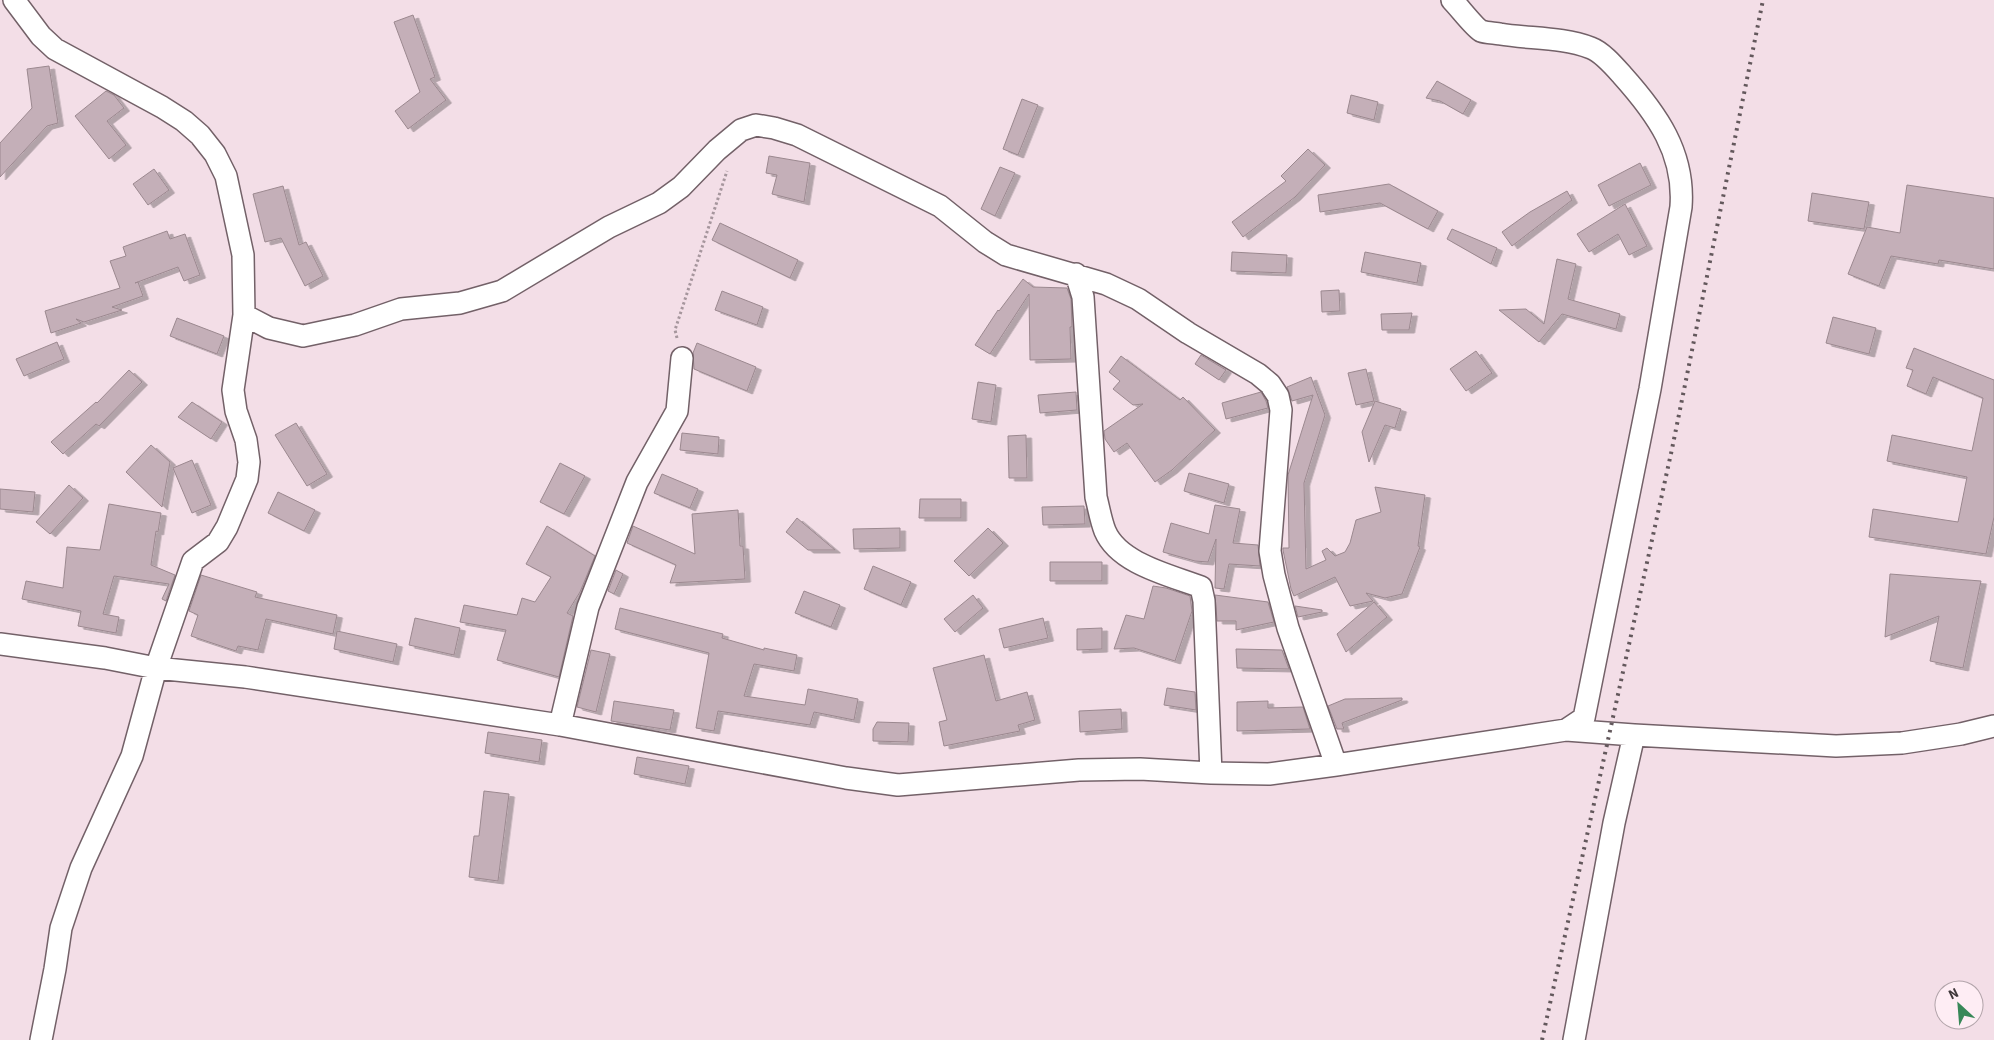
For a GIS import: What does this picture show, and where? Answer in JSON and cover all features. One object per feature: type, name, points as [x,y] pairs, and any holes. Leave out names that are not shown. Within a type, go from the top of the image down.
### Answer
[{"type":"street","points":[[14,0],[41,36],[55,49],[162,107],[184,121],[200,135],[215,154],[226,176],[243,255],[244,315],[233,390],[236,411],[246,440],[249,462],[247,479],[237,506],[218,542],[193,561],[156,668],[132,756],[81,868],[68,902],[61,928],[55,970],[40,1040]]},
{"type":"street","points":[[1452,0],[1481,31],[1527,38],[1558,40],[1592,48],[1615,67],[1640,95],[1661,124],[1675,156],[1682,186],[1681,207],[1650,389],[1584,718],[1566,730]]},
{"type":"street","points":[[244,315],[268,328],[303,336],[355,325],[401,309],[460,303],[502,291],[609,227],[659,203],[681,187],[717,150],[741,130],[756,125],[797,135],[940,206],[985,242],[1006,255],[1076,274],[1106,284],[1138,299],[1188,333],[1258,374],[1270,384],[1278,396],[1281,410],[1270,551],[1288,628],[1336,765]]},
{"type":"street","points":[[1076,274],[1083,297],[1096,497],[1100,514],[1106,533],[1119,549],[1136,563],[1201,587],[1204,601],[1211,773]]},
{"type":"street","points":[[560,725],[588,607],[637,482],[678,411],[682,358]]},
{"type":"street","points":[[0,644],[105,658],[156,668],[245,677],[560,725],[846,778],[898,784],[1079,770],[1140,769],[1269,774],[1566,730],[1836,746],[1902,743],[1961,734],[1994,726]]},
{"type":"street","points":[[1574,1040],[1614,823],[1634,735]]},
{"type":"path","points":[[682,358],[675,330],[728,168]]},
{"type":"building","points":[[413,15],[435,77],[430,79],[446,100],[408,129],[395,111],[420,92],[394,22]]},
{"type":"building","points":[[49,66],[58,123],[47,126],[0,177],[0,143],[32,108],[27,69]]},
{"type":"building","points":[[1437,81],[1471,100],[1463,114],[1440,101],[1426,98]]},
{"type":"building","points":[[106,91],[114,95],[124,108],[107,121],[126,145],[109,159],[75,116]]},
{"type":"building","points":[[1351,95],[1378,102],[1374,120],[1347,113]]},
{"type":"building","points":[[1022,99],[1038,105],[1018,155],[1003,149]]},
{"type":"building","points":[[1308,149],[1325,165],[1295,197],[1243,237],[1232,222],[1286,181],[1281,176]]},
{"type":"building","points":[[769,156],[810,163],[804,202],[772,194],[777,175],[766,173]]},
{"type":"building","points":[[1640,163],[1651,185],[1609,206],[1598,185]]},
{"type":"building","points":[[1000,167],[1015,173],[995,216],[981,209]]},
{"type":"building","points":[[154,169],[169,190],[148,205],[133,184]]},
{"type":"building","points":[[1389,184],[1438,211],[1428,229],[1380,203],[1320,212],[1318,195]]},
{"type":"building","points":[[1907,185],[1994,198],[1994,269],[1939,260],[1938,264],[1891,256],[1879,286],[1848,274],[1867,227],[1900,233]]},
{"type":"building","points":[[283,186],[299,245],[306,242],[323,276],[305,286],[281,238],[265,242],[253,194]]},
{"type":"building","points":[[1567,191],[1572,200],[1512,246],[1502,232],[1530,212]]},
{"type":"building","points":[[1812,193],[1869,202],[1864,229],[1808,221]]},
{"type":"building","points":[[1625,204],[1647,246],[1629,255],[1618,234],[1589,252],[1577,234]]},
{"type":"building","points":[[720,223],[798,260],[790,278],[712,240]]},
{"type":"building","points":[[1452,229],[1497,248],[1491,264],[1447,239]]},
{"type":"building","points":[[167,231],[170,239],[185,234],[200,275],[184,281],[178,267],[135,283],[138,282],[143,296],[112,307],[122,310],[84,322],[76,319],[81,323],[51,333],[45,311],[120,288],[110,261],[126,256],[123,247]]},
{"type":"building","points":[[1232,252],[1287,255],[1286,273],[1231,271]]},
{"type":"building","points":[[1365,252],[1421,263],[1417,283],[1361,272]]},
{"type":"building","points":[[1557,259],[1576,264],[1568,299],[1620,314],[1616,329],[1562,314],[1539,342],[1499,310],[1526,309],[1544,324]]},
{"type":"building","points":[[1023,279],[1033,287],[1067,288],[1071,299],[1071,359],[1030,360],[1029,294],[990,354],[975,345],[998,310]]},
{"type":"building","points":[[1339,290],[1340,311],[1322,312],[1321,291]]},
{"type":"building","points":[[722,291],[763,307],[757,325],[715,310]]},
{"type":"building","points":[[1412,313],[1409,330],[1382,330],[1381,314]]},
{"type":"building","points":[[1833,317],[1876,328],[1869,354],[1826,343]]},
{"type":"building","points":[[177,318],[224,336],[217,354],[170,336]]},
{"type":"building","points":[[57,342],[64,359],[24,376],[16,359]]},
{"type":"building","points":[[697,343],[756,367],[747,391],[694,369],[693,353]]},
{"type":"building","points":[[1914,348],[1994,380],[1994,517],[1986,554],[1869,537],[1873,509],[1958,522],[1967,477],[1887,461],[1892,435],[1972,451],[1983,398],[1933,377],[1926,394],[1907,386],[1913,370],[1906,368]]},
{"type":"building","points":[[1476,351],[1492,373],[1466,391],[1450,369]]},
{"type":"building","points":[[1201,355],[1226,370],[1219,380],[1195,364]]},
{"type":"building","points":[[1121,356],[1180,400],[1183,397],[1215,430],[1172,470],[1155,482],[1127,443],[1114,452],[1105,439],[1104,431],[1143,404],[1133,405],[1113,389],[1120,381],[1109,372]]},
{"type":"building","points":[[1366,369],[1374,401],[1356,405],[1348,373]]},
{"type":"building","points":[[129,370],[142,382],[99,426],[96,424],[63,454],[51,442],[97,403]]},
{"type":"building","points":[[1311,377],[1325,415],[1304,483],[1306,569],[1326,560],[1322,551],[1327,548],[1335,556],[1345,552],[1350,543],[1356,520],[1381,512],[1375,487],[1425,495],[1418,546],[1420,547],[1402,594],[1385,598],[1366,593],[1373,601],[1350,606],[1335,577],[1294,596],[1291,589],[1283,550],[1283,548],[1289,548],[1288,475],[1313,395],[1292,401],[1287,387]]},
{"type":"building","points":[[978,382],[996,385],[991,422],[972,419]]},
{"type":"building","points":[[1076,392],[1077,410],[1040,413],[1038,395]]},
{"type":"building","points":[[1261,392],[1268,408],[1226,419],[1222,403]]},
{"type":"building","points":[[1375,401],[1401,409],[1395,428],[1385,425],[1369,462],[1362,432]]},
{"type":"building","points":[[192,402],[222,422],[211,439],[178,417]]},
{"type":"building","points":[[296,423],[327,474],[307,486],[275,435]]},
{"type":"building","points":[[682,433],[719,437],[718,454],[680,450]]},
{"type":"building","points":[[1026,435],[1027,478],[1009,478],[1008,436]]},
{"type":"building","points":[[151,445],[170,462],[162,507],[126,472]]},
{"type":"building","points":[[192,460],[211,505],[192,513],[173,468]]},
{"type":"building","points":[[560,463],[585,476],[564,514],[540,502]]},
{"type":"building","points":[[1189,473],[1229,484],[1224,503],[1184,491]]},
{"type":"building","points":[[662,474],[698,489],[690,508],[654,493]]},
{"type":"building","points":[[69,485],[83,498],[50,534],[36,522]]},
{"type":"building","points":[[0,489],[35,492],[33,512],[0,509]]},
{"type":"building","points":[[278,492],[315,510],[304,531],[268,513]]},
{"type":"building","points":[[920,499],[961,499],[961,518],[919,518]]},
{"type":"building","points":[[109,504],[161,513],[158,532],[156,531],[151,565],[175,575],[166,601],[162,599],[169,584],[114,576],[103,614],[119,617],[116,633],[78,626],[81,611],[22,599],[26,581],[63,588],[67,547],[100,550]]},
{"type":"building","points":[[1215,505],[1240,509],[1233,543],[1258,545],[1260,566],[1229,564],[1224,589],[1215,588],[1216,539],[1208,562],[1195,561],[1163,552],[1171,523],[1209,534]]},
{"type":"building","points":[[1084,506],[1085,524],[1043,525],[1042,507]]},
{"type":"building","points":[[738,510],[740,546],[743,546],[745,579],[670,583],[676,565],[627,543],[633,526],[695,554],[692,514]]},
{"type":"building","points":[[797,518],[835,550],[808,550],[786,532]]},
{"type":"building","points":[[547,526],[595,556],[580,592],[567,613],[573,616],[559,677],[497,660],[506,630],[460,622],[464,605],[517,615],[522,598],[535,602],[551,577],[526,564]]},
{"type":"building","points":[[900,528],[900,548],[854,549],[853,529]]},
{"type":"building","points":[[988,528],[1003,543],[969,576],[954,561]]},
{"type":"building","points":[[1050,562],[1102,562],[1102,581],[1050,581]]},
{"type":"building","points":[[873,566],[911,582],[901,605],[864,589]]},
{"type":"building","points":[[616,570],[623,574],[614,594],[608,591]]},
{"type":"building","points":[[1890,574],[1981,581],[1963,668],[1930,661],[1939,616],[1885,637]]},
{"type":"building","points":[[201,575],[257,592],[255,597],[337,615],[333,634],[266,619],[258,650],[238,646],[236,651],[191,636],[198,615],[189,611]]},
{"type":"building","points":[[1153,586],[1190,596],[1192,611],[1175,661],[1134,648],[1114,649],[1126,615],[1144,619]]},
{"type":"building","points":[[804,591],[840,605],[831,627],[795,613]]},
{"type":"building","points":[[973,595],[983,608],[955,632],[944,619]]},
{"type":"building","points":[[1215,595],[1268,602],[1274,622],[1236,630],[1236,621],[1217,621]]},
{"type":"building","points":[[1374,602],[1387,617],[1346,652],[1337,634]]},
{"type":"building","points":[[1295,606],[1322,610],[1322,612],[1298,617]]},
{"type":"building","points":[[620,608],[723,634],[722,638],[764,650],[764,648],[797,655],[794,671],[754,664],[744,696],[805,705],[808,689],[858,699],[854,720],[814,712],[810,725],[718,711],[714,731],[696,728],[709,653],[615,629]]},
{"type":"building","points":[[415,618],[460,628],[454,655],[409,645]]},
{"type":"building","points":[[1043,618],[1048,638],[1004,648],[999,629]]},
{"type":"building","points":[[1102,628],[1102,649],[1077,650],[1077,629]]},
{"type":"building","points":[[337,631],[397,644],[393,662],[334,649]]},
{"type":"building","points":[[1236,649],[1282,650],[1289,669],[1237,668]]},
{"type":"building","points":[[591,650],[610,654],[596,712],[577,707]]},
{"type":"building","points":[[984,655],[996,701],[1027,692],[1035,720],[1018,725],[1020,731],[944,746],[939,722],[947,720],[933,668]]},
{"type":"building","points":[[1167,688],[1195,692],[1196,710],[1164,705]]},
{"type":"building","points":[[1402,698],[1402,700],[1342,723],[1344,729],[1337,729],[1328,706],[1345,699]]},
{"type":"building","points":[[614,701],[674,710],[670,730],[611,721]]},
{"type":"building","points":[[1268,701],[1268,708],[1303,707],[1310,729],[1237,731],[1237,702]]},
{"type":"building","points":[[1121,709],[1122,729],[1080,732],[1079,711]]},
{"type":"building","points":[[877,722],[909,723],[908,742],[873,741],[873,729]]},
{"type":"building","points":[[488,732],[542,740],[539,762],[485,753]]},
{"type":"building","points":[[637,757],[689,766],[685,784],[634,774]]},
{"type":"building","points":[[484,791],[509,794],[498,881],[469,877],[474,836],[479,836]]},
{"type":"railway","points":[[1542,1040],[1672,449],[1763,0]]}]
